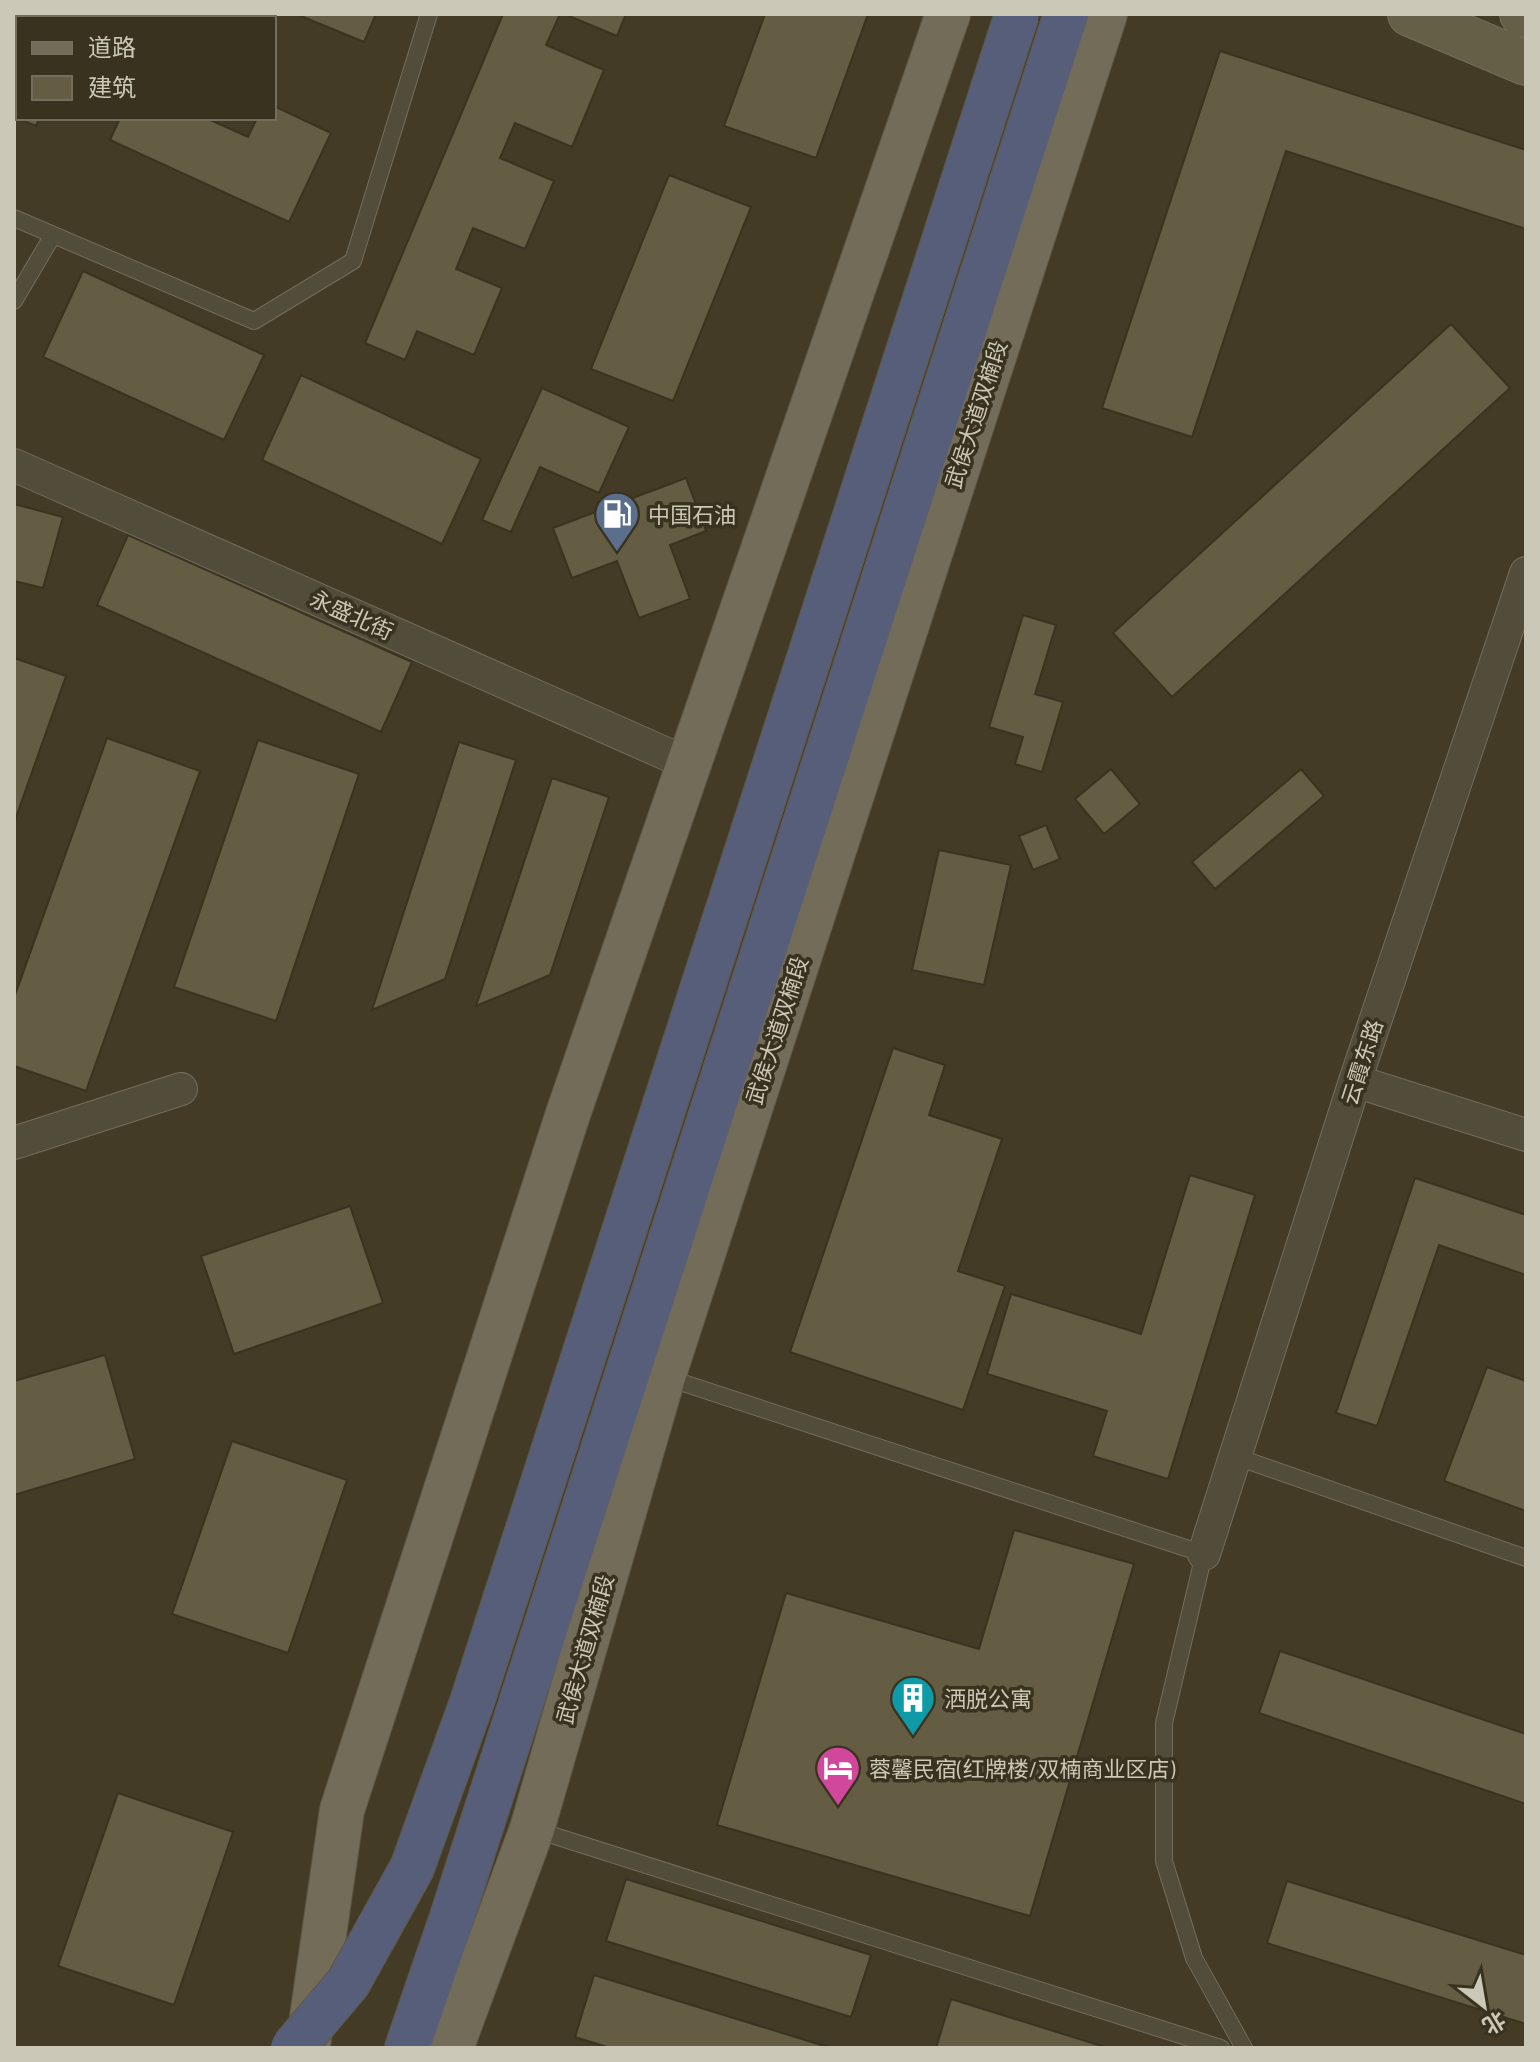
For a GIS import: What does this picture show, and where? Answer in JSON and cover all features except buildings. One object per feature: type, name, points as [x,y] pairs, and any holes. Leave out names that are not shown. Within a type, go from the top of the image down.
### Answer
[{"type":"highway","points":[[293,2048],[348,1983],[412,1868],[472,1702],[1017,14]]},
{"type":"highway","points":[[407,2048],[461,1890],[1066,14]]},
{"type":"main road","points":[[307,2048],[342,1810],[568,1114],[948,14]]},
{"type":"main road","name":"武侯大道双楠段","points":[[451,2048],[532,1829],[663,1377],[1105,14]]},
{"type":"street","points":[[1410,14],[1526,63]]},
{"type":"street","name":"永盛北街","points":[[14,465],[689,764]]},
{"type":"street","name":"云霞东路","points":[[1204,1554],[1355,1081],[1526,573]]},
{"type":"street","points":[[1355,1081],[1526,1135]]},
{"type":"street","points":[[14,1143],[181,1089]]},
{"type":"lane","points":[[14,218],[254,321],[353,261],[429,14]]},
{"type":"lane","points":[[14,301],[53,235]]},
{"type":"lane","points":[[663,1377],[1204,1554],[1164,1723],[1164,1861],[1194,1958],[1244,2048]]},
{"type":"lane","points":[[1237,1457],[1526,1558]]},
{"type":"lane","points":[[532,1829],[1221,2048]]},
{"type":"place","name":"中国石油","points":[[617,553]]},
{"type":"place","name":"洒脱公寓","points":[[913,1737]]},
{"type":"place","name":"蓉馨民宿(红牌楼/双楠商业区店)","points":[[838,1807]]}]
